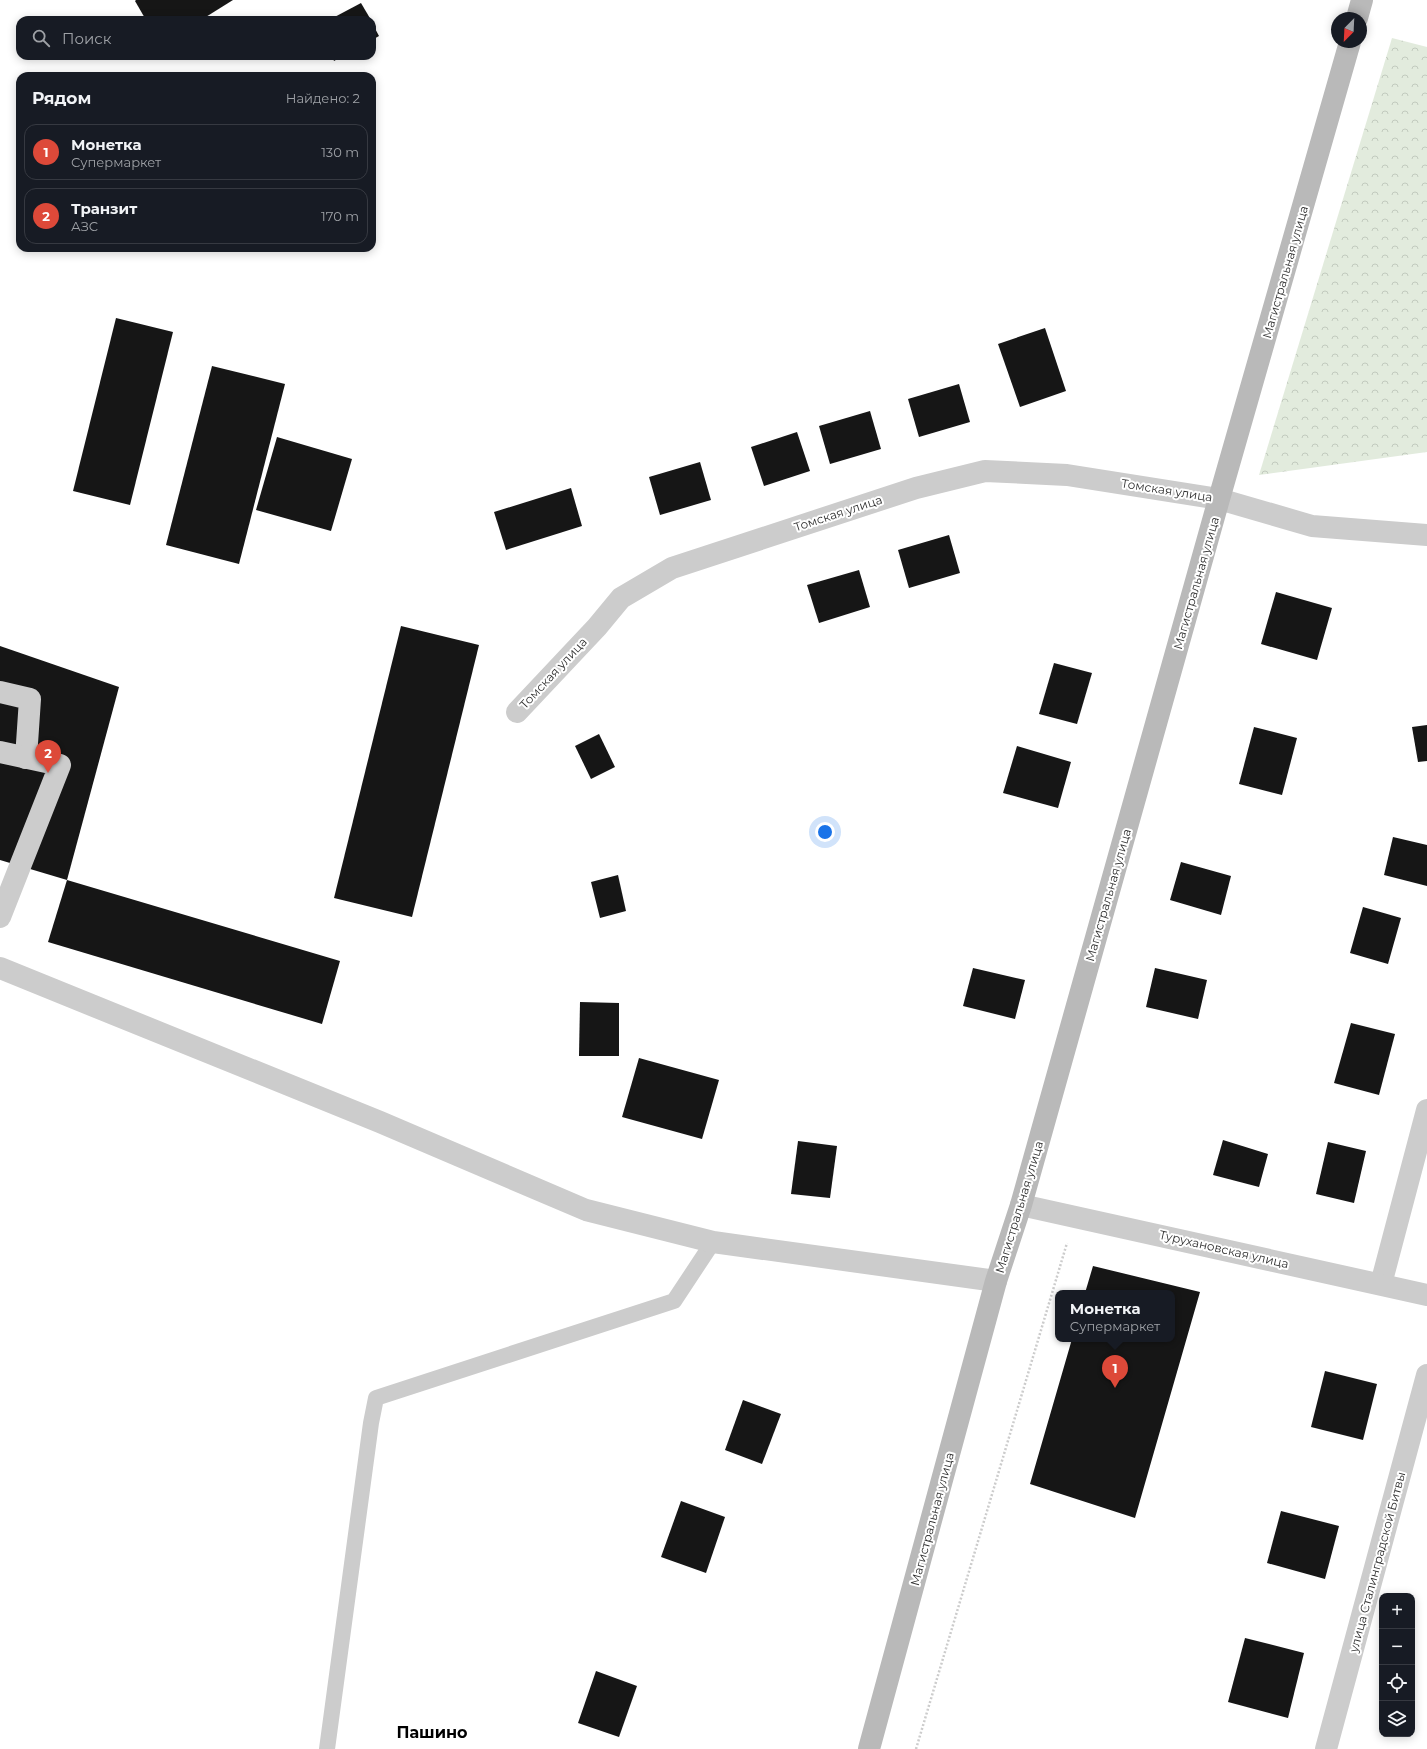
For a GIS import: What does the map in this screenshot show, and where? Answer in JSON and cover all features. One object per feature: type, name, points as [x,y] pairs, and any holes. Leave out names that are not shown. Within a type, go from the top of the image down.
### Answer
[{"type":"main road","points":[[1359,12],[1362,0]]},
{"type":"main road","name":"Магистральная улица","points":[[869,1749],[996,1281],[1021,1205],[1219,499],[1348,48]]},
{"type":"street","name":"Томская улица","points":[[517,712],[597,627],[621,598],[672,568],[916,488],[959,477],[985,472],[1067,475],[1219,499],[1312,526],[1427,535]]},
{"type":"street","points":[[0,692],[30,699],[26,758]]},
{"type":"street","points":[[0,752],[60,765],[0,917]]},
{"type":"street","points":[[0,968],[380,1122],[586,1210],[713,1242],[996,1281]]},
{"type":"street","points":[[1381,1284],[1427,1110]]},
{"type":"street","name":"Турухановская улица","points":[[1021,1205],[1427,1295]]},
{"type":"street","name":"улица Сталинградской Битвы","points":[[1326,1749],[1427,1375]]},
{"type":"lane","points":[[327,1749],[371,1423],[376,1398],[674,1301],[713,1242]]},
{"type":"path","points":[[916,1749],[1075,1216]]},
{"type":"green space","points":[[1392,38],[1427,47],[1427,452],[1259,475]]},
{"type":"building","points":[[233,0],[207,16],[144,16],[135,1]]},
{"type":"building","points":[[361,3],[369,16],[337,16]]},
{"type":"building","points":[[376,30],[379,36],[376,38]]},
{"type":"building","points":[[116,318],[173,332],[130,505],[73,491]]},
{"type":"building","points":[[1045,328],[1066,391],[1020,407],[998,344]]},
{"type":"building","points":[[212,366],[285,384],[239,564],[166,545]]},
{"type":"building","points":[[959,384],[970,422],[919,437],[908,399]]},
{"type":"building","points":[[870,411],[881,449],[830,464],[819,426]]},
{"type":"building","points":[[797,432],[810,471],[764,486],[751,447]]},
{"type":"building","points":[[277,437],[352,459],[331,531],[256,510]]},
{"type":"building","points":[[700,462],[711,500],[660,515],[649,477]]},
{"type":"building","points":[[571,488],[582,526],[506,550],[494,512]]},
{"type":"building","points":[[949,535],[960,573],[909,588],[898,550]]},
{"type":"building","points":[[859,570],[870,607],[819,623],[807,585]]},
{"type":"building","points":[[1276,592],[1332,608],[1317,660],[1261,644]]},
{"type":"building","points":[[401,626],[479,645],[412,917],[334,898]]},
{"type":"building","points":[[0,646],[119,687],[67,880],[0,860]]},
{"type":"building","points":[[1054,663],[1092,673],[1077,724],[1039,714]]},
{"type":"building","points":[[1427,725],[1427,761],[1418,762],[1412,727]]},
{"type":"building","points":[[1254,727],[1297,738],[1282,795],[1239,784]]},
{"type":"building","points":[[599,734],[615,767],[591,779],[575,746]]},
{"type":"building","points":[[1017,746],[1071,762],[1058,808],[1003,793]]},
{"type":"building","points":[[1393,837],[1427,845],[1427,886],[1384,875]]},
{"type":"building","points":[[1181,862],[1231,876],[1221,915],[1170,900]]},
{"type":"building","points":[[618,875],[626,911],[600,918],[591,882]]},
{"type":"building","points":[[67,880],[340,961],[322,1024],[48,942]]},
{"type":"building","points":[[1363,907],[1401,918],[1388,964],[1350,953]]},
{"type":"building","points":[[973,968],[1025,980],[1015,1019],[963,1006]]},
{"type":"building","points":[[1155,968],[1207,980],[1198,1019],[1146,1007]]},
{"type":"building","points":[[580,1002],[619,1003],[619,1056],[579,1056]]},
{"type":"building","points":[[1351,1023],[1395,1034],[1379,1095],[1334,1083]]},
{"type":"building","points":[[639,1058],[719,1080],[702,1139],[622,1117]]},
{"type":"building","points":[[1223,1140],[1268,1154],[1259,1187],[1213,1175]]},
{"type":"building","points":[[798,1141],[837,1146],[830,1198],[791,1194]]},
{"type":"building","points":[[1328,1142],[1366,1151],[1354,1203],[1316,1194]]},
{"type":"building","points":[[1093,1266],[1200,1292],[1135,1518],[1030,1484],[1071,1342],[1175,1342],[1175,1290],[1086,1290]]},
{"type":"building","points":[[1325,1371],[1377,1384],[1363,1440],[1311,1427]]},
{"type":"building","points":[[743,1400],[781,1414],[762,1464],[725,1450]]},
{"type":"building","points":[[681,1501],[725,1517],[706,1573],[661,1557]]},
{"type":"building","points":[[1281,1511],[1339,1526],[1325,1579],[1267,1563]]},
{"type":"building","points":[[1245,1638],[1304,1653],[1288,1718],[1228,1702]]},
{"type":"building","points":[[596,1671],[637,1686],[619,1737],[578,1723]]},
{"type":"place","name":"Транзит","points":[[48,773]]},
{"type":"place","name":"Монетка","points":[[1115,1388]]},
{"type":"district","name":"Пашино","points":[[432,1732]]}]
